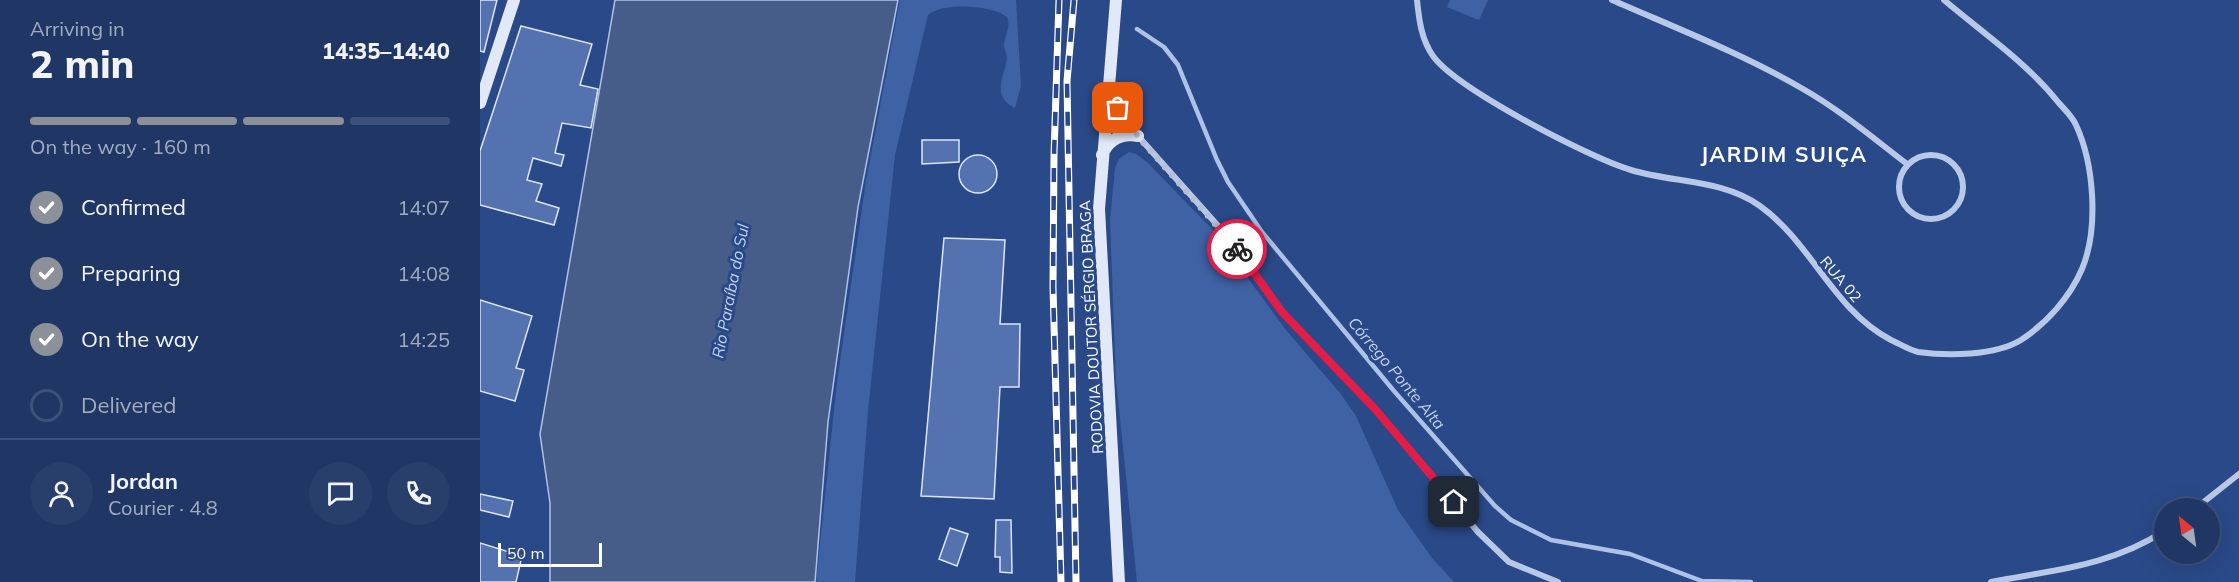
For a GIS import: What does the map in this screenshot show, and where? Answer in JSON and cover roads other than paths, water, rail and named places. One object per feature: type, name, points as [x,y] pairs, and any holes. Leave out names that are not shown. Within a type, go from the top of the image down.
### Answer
[{"type":"main road","points":[[480,103],[514,0]]},
{"type":"main road","name":"RODOVIA DOUTOR SÉRGIO BRAGA","points":[[1116,0],[1102,156],[1100,256],[1119,582]]},
{"type":"main road","points":[[1102,156],[1111,141],[1119,137],[1138,136]]},
{"type":"street","name":"RUA 02","points":[[1417,0],[1421,31],[1433,56],[1457,79],[1593,157],[1633,171],[1732,191],[1760,206],[1788,232],[1847,307],[1876,332],[1914,351],[1964,356],[2019,341],[2052,316],[2082,269],[2092,220],[2090,165],[2075,122],[2040,80],[1944,0]]},
{"type":"street","points":[[1612,0],[1762,67],[1803,89],[1836,110],[1906,164]]},
{"type":"street","points":[[1108,85],[1118,108],[1138,136],[1228,237],[1282,312],[1375,409],[1491,546],[1522,570],[1558,582]]},
{"type":"street","points":[[1927,155],[1948,159],[1961,175],[1963,185],[1957,205],[1950,213],[1929,219],[1910,211],[1899,193],[1899,183],[1906,164],[1927,155]]},
{"type":"street","points":[[2209,498],[2239,474]]},
{"type":"street","points":[[1991,582],[2106,560],[2154,537]]},
{"type":"water","name":"Rio Paraíba do Sul","points":[[615,0],[898,0],[858,207],[828,422],[815,582],[550,582],[550,503],[540,434]]},
{"type":"waterway","name":"Córrego Ponte Alta","points":[[1137,29],[1164,47],[1178,65],[1228,182],[1262,232],[1394,391],[1495,506],[1511,520],[1551,540],[1630,554],[1702,581],[1751,582]]},
{"type":"railway","points":[[1059,0],[1053,287],[1061,582]]},
{"type":"railway","points":[[1074,0],[1067,81],[1076,582]]},
{"type":"district","name":"JARDIM SUIÇA","points":[[1784,154]]}]
